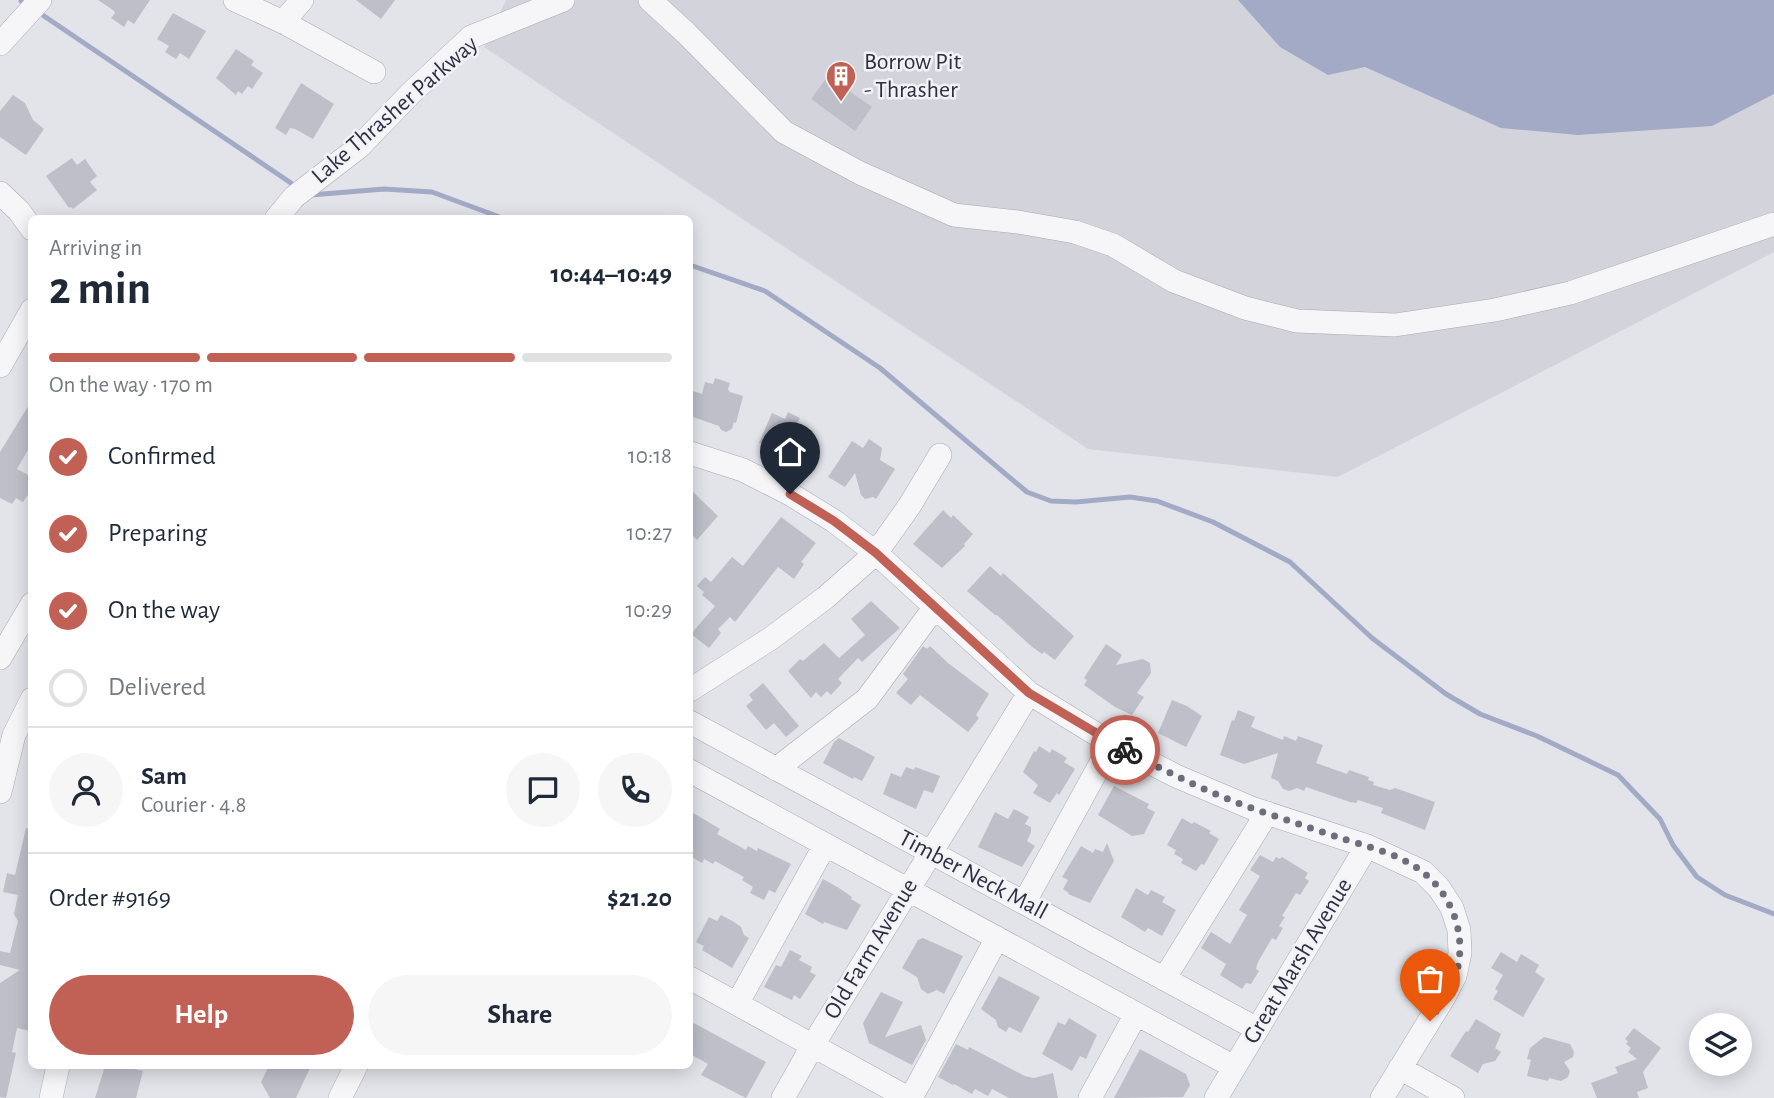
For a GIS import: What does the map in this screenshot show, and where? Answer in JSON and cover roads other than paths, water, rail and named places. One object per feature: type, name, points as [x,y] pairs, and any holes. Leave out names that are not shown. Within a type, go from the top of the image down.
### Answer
[{"type":"street","points":[[0,44],[40,0]]},
{"type":"street","points":[[235,0],[284,22],[374,72]]},
{"type":"street","points":[[284,22],[302,0]]},
{"type":"street","name":"Lake Thrasher Parkway","points":[[279,215],[294,197],[359,147],[471,37],[563,0]]},
{"type":"street","points":[[650,0],[784,132],[860,173],[954,215],[1075,232],[1113,246],[1174,281],[1245,307],[1297,321],[1395,325],[1495,310],[1570,293],[1774,225]]},
{"type":"street","points":[[0,193],[28,223]]},
{"type":"street","points":[[0,366],[28,317]]},
{"type":"street","points":[[693,454],[743,470],[834,521],[876,553],[1029,693],[1112,743],[1175,776],[1267,813],[1367,846],[1423,872],[1439,888],[1452,908],[1459,930],[1460,953],[1455,976],[1382,1098]]},
{"type":"street","points":[[693,688],[770,639],[825,598],[876,553],[910,505],[940,455]]},
{"type":"street","points":[[775,769],[867,699],[935,607]]},
{"type":"street","points":[[0,657],[28,611]]},
{"type":"street","name":"Old Farm Avenue","points":[[783,1098],[1029,693]]},
{"type":"street","points":[[0,792],[14,735],[28,707]]},
{"type":"street","name":"Timber Neck Mall","points":[[693,724],[1257,1029]]},
{"type":"street","points":[[1024,903],[1112,743]]},
{"type":"street","name":"Timber Neck Mall","points":[[693,777],[825,845],[1234,1067]]},
{"type":"street","points":[[1164,979],[1267,813]]},
{"type":"street","points":[[737,1004],[825,845]]},
{"type":"street","name":"Great Marsh Avenue","points":[[1216,1098],[1367,846]]},
{"type":"street","points":[[693,980],[909,1098],[997,938]]},
{"type":"street","points":[[1090,1098],[1136,1014]]},
{"type":"street","points":[[1400,1068],[1453,1098]]},
{"type":"street","points":[[51,1098],[57,1069]]},
{"type":"street","points":[[340,1098],[354,1069]]},
{"type":"water","points":[[1238,0],[1774,0],[1774,94],[1712,126],[1578,135],[1501,128],[1365,67],[1328,75],[1280,47]]},
{"type":"waterway","points":[[44,16],[291,183]]},
{"type":"waterway","points":[[311,195],[384,189],[432,192],[494,215]]},
{"type":"waterway","points":[[693,266],[765,291],[880,368],[1027,492],[1051,501],[1076,502],[1130,497],[1157,501],[1213,522],[1290,562],[1372,638],[1446,694],[1480,714],[1537,736],[1618,775],[1660,819],[1673,845],[1697,877],[1725,895],[1774,914]]},
{"type":"place","name":"Borrow Pit - Thrasher","points":[[841,103]]}]
